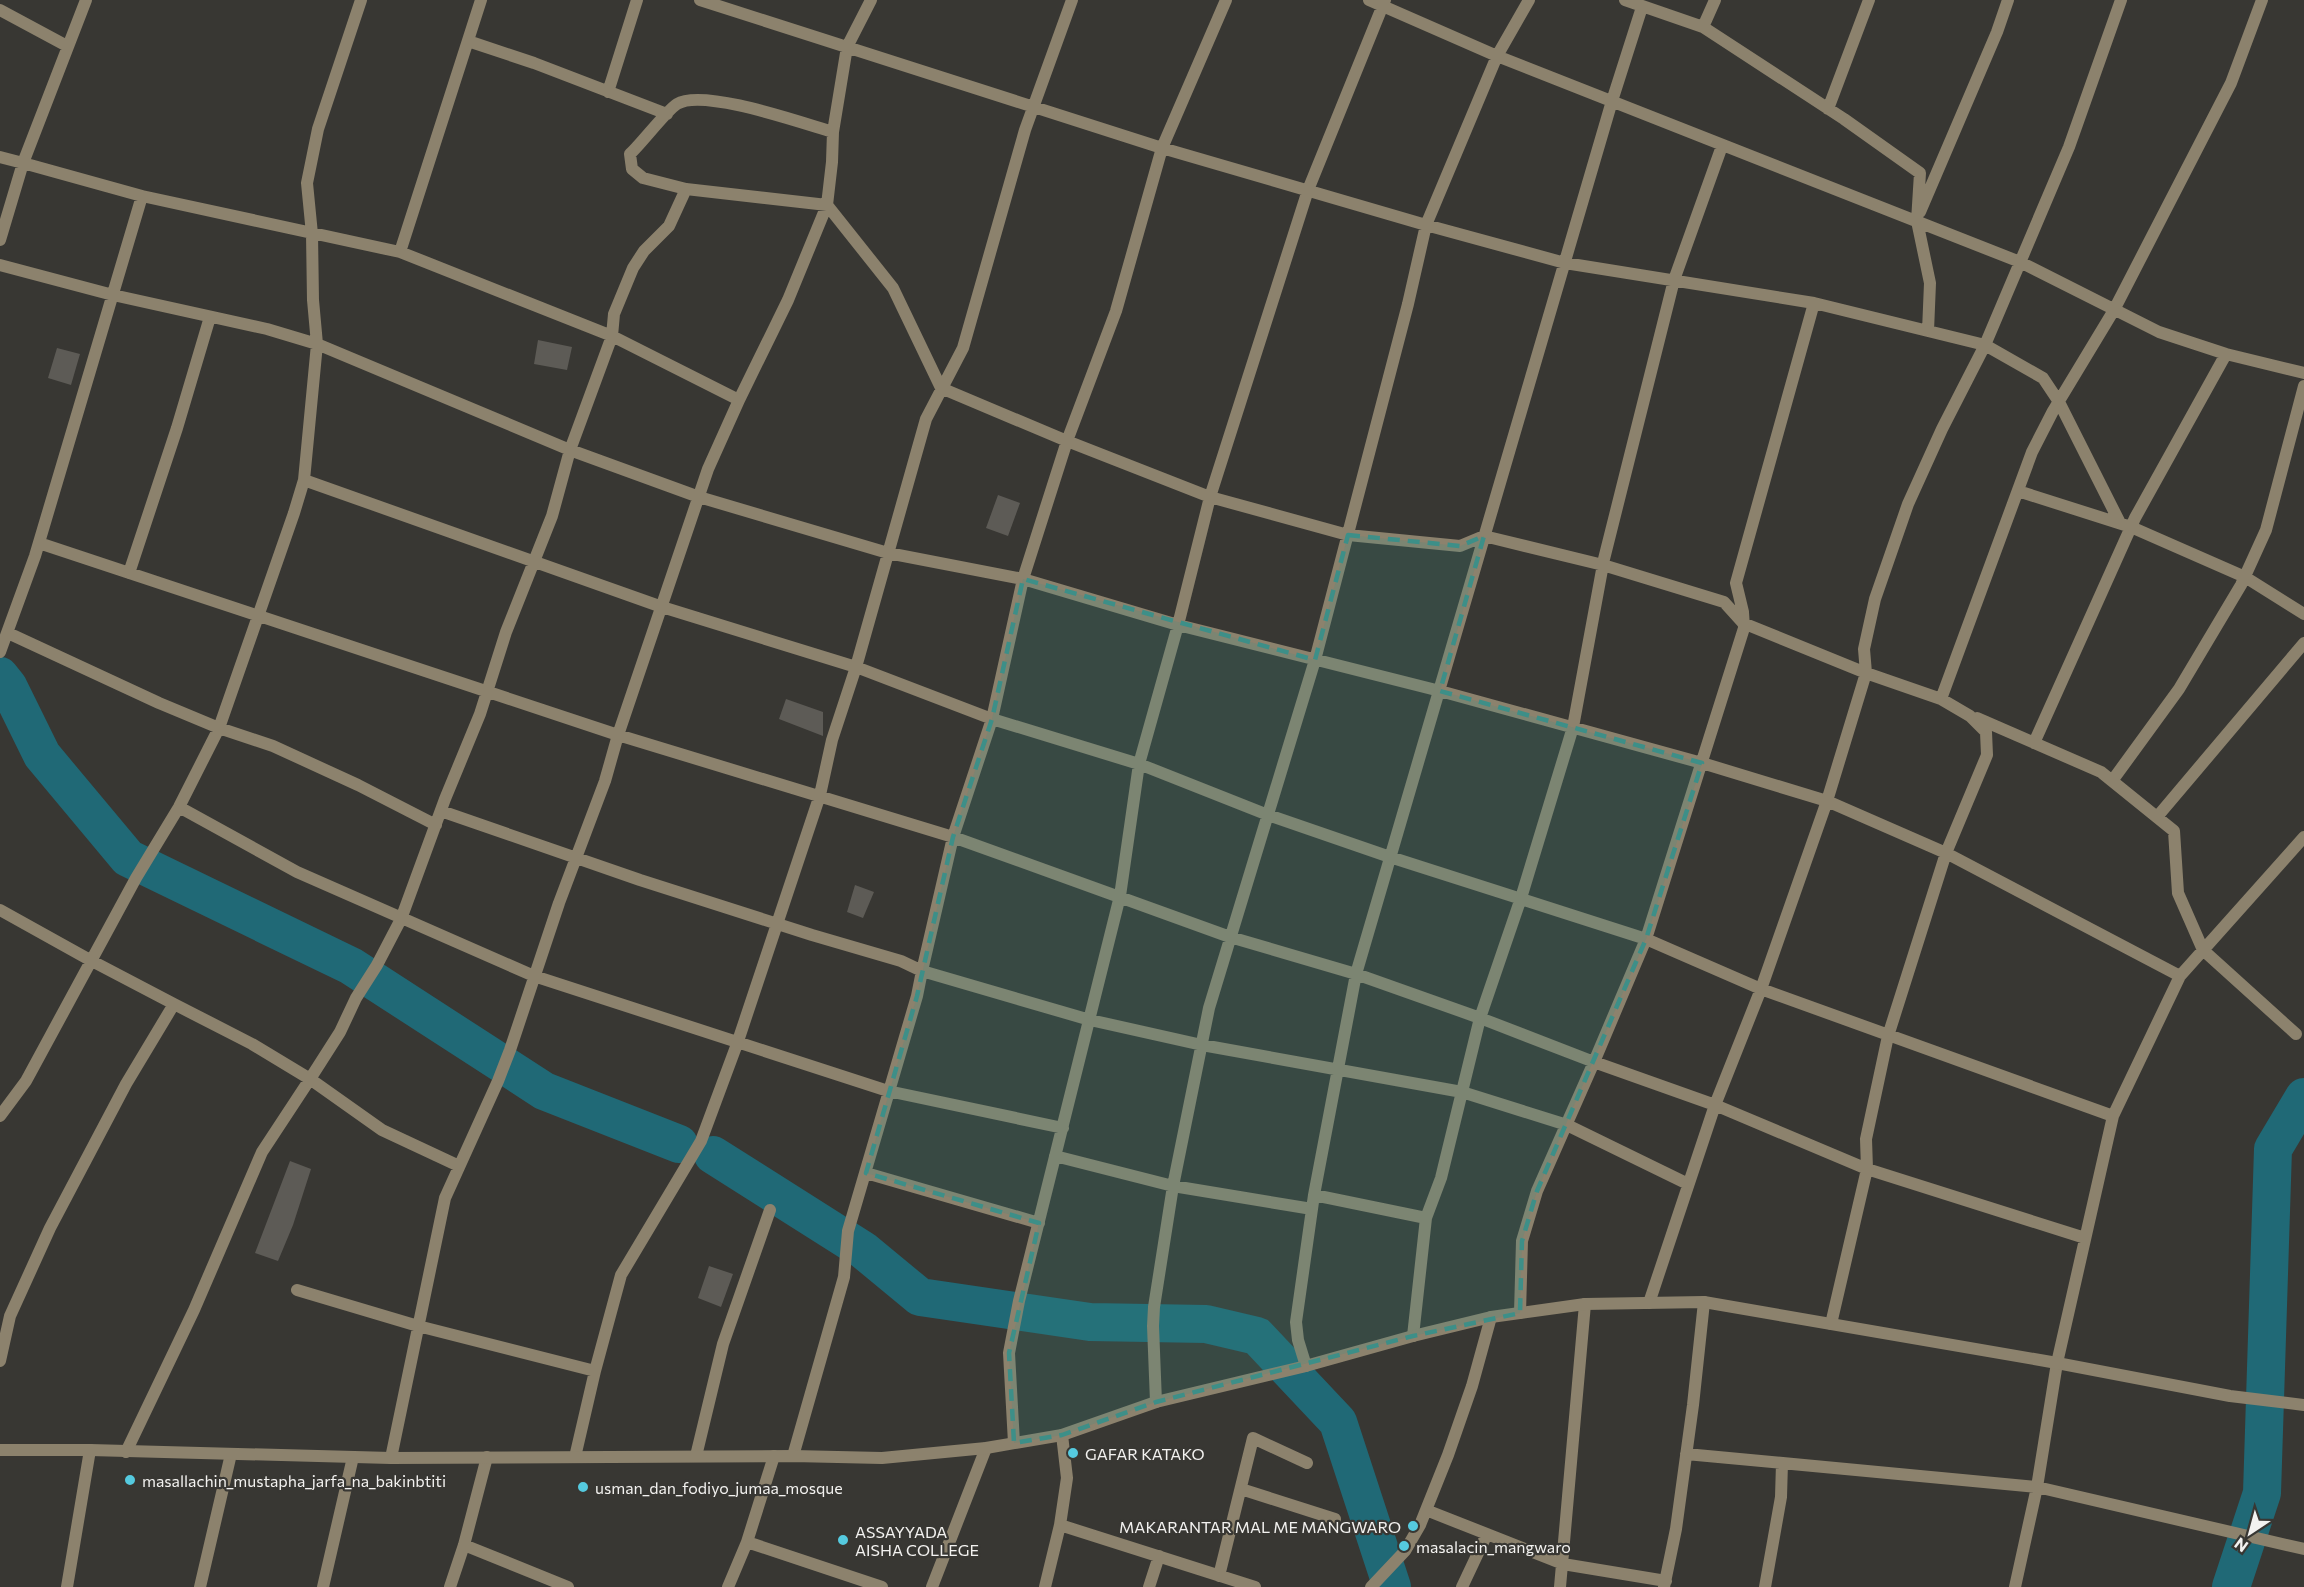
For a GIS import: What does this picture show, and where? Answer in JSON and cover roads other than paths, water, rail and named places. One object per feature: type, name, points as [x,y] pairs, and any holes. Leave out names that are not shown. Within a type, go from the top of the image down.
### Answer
[{"type":"street","points":[[0,240],[23,163],[86,0]]},
{"type":"street","points":[[0,1116],[26,1081],[90,960],[150,853],[179,807],[219,728],[259,617],[304,480],[317,344],[312,234],[307,183],[318,129],[361,0]]},
{"type":"street","points":[[400,252],[481,0]]},
{"type":"street","points":[[608,92],[637,0]]},
{"type":"street","points":[[700,0],[1162,148],[1565,263],[1814,303],[1985,345],[2043,378],[2059,402],[2125,525]]},
{"type":"street","points":[[391,1458],[445,1198],[510,1050],[534,976],[605,781],[618,735],[708,469],[788,300],[827,206],[833,132],[848,47],[871,0]]},
{"type":"street","points":[[575,1457],[621,1275],[700,1141],[737,1044],[778,924],[820,795],[832,740],[856,667],[926,419],[963,348],[1025,129],[1072,0]]},
{"type":"street","points":[[793,1456],[844,1277],[848,1231],[914,1007],[953,837],[992,719],[1023,579],[1067,441],[1116,310],[1162,148],[1226,0]]},
{"type":"street","points":[[1369,0],[1384,3],[1497,56],[2020,261],[2159,332],[2226,354],[2304,373]]},
{"type":"street","points":[[1156,1402],[1154,1306],[1173,1186],[1209,1008],[1315,660],[1408,304],[1426,225],[1497,56],[1529,0]]},
{"type":"street","points":[[1625,0],[1703,27],[1920,173],[1917,221],[1930,283],[1928,331]]},
{"type":"street","points":[[1703,27],[1715,0]]},
{"type":"street","points":[[1828,109],[1869,0]]},
{"type":"street","points":[[1917,221],[1997,32],[2008,0]]},
{"type":"street","points":[[1649,1303],[1715,1105],[1761,989],[1827,801],[1866,673],[1864,648],[1875,599],[1908,504],[1942,429],[1985,345],[2069,147],[2121,0]]},
{"type":"street","points":[[1941,699],[2032,452],[2114,310],[2231,83],[2262,0]]},
{"type":"street","points":[[1014,1443],[1008,1353],[1120,896],[1139,764],[1178,625],[1210,496],[1308,190],[1384,3]]},
{"type":"street","points":[[1304,1367],[1296,1322],[1314,1195],[1356,974],[1612,101],[1642,7]]},
{"type":"street","points":[[0,10],[67,46]]},
{"type":"street","points":[[468,41],[667,114]]},
{"type":"street","points":[[833,132],[738,105],[696,99],[677,104],[630,154],[632,169],[643,178],[687,189],[827,206],[893,288],[941,388],[1067,441],[1210,496],[1348,535],[1460,546],[1484,536],[1603,565],[1724,602],[1743,623],[1866,673],[1941,699],[1970,716],[2101,772],[2174,831],[2178,893],[2203,950],[2296,1034]]},
{"type":"street","points":[[1413,1336],[1426,1218],[1441,1178],[1480,1018],[1521,898],[1573,727],[1603,565],[1674,280],[1722,146]]},
{"type":"street","points":[[0,158],[142,196],[400,252],[612,336],[739,400]]},
{"type":"street","points":[[126,1452],[194,1310],[262,1152],[340,1032],[356,998],[377,965],[401,919],[480,714],[506,632],[552,516],[570,450],[612,336],[614,314],[633,268],[644,251],[669,226],[687,189]]},
{"type":"street","points":[[0,652],[39,543],[142,196]]},
{"type":"street","points":[[0,265],[113,295],[267,329],[317,344],[570,450],[699,497],[888,553],[1023,579],[1178,625],[1573,727],[1827,801],[1946,853],[2180,976]]},
{"type":"street","points":[[1520,1313],[1522,1241],[1537,1191],[1646,939],[1702,763],[1743,623],[1743,612],[1736,583],[1814,303]]},
{"type":"street","points":[[129,573],[177,428],[210,317]]},
{"type":"street","points":[[2034,743],[2125,525],[2226,354]]},
{"type":"street","points":[[2112,781],[2179,689],[2245,577],[2266,530],[2304,386]]},
{"type":"street","points":[[304,480],[662,607],[856,667],[992,719],[1139,764],[1268,815],[1390,857],[1646,939],[1761,989],[2112,1116]]},
{"type":"street","points":[[2018,490],[2125,525],[2245,577],[2304,614]]},
{"type":"street","points":[[39,543],[618,735],[953,837],[1230,937],[1356,974],[1480,1018],[1715,1105],[1867,1169],[2085,1238]]},
{"type":"street","points":[[8,633],[159,703],[219,728],[273,746],[358,784],[436,825]]},
{"type":"street","points":[[2157,817],[2304,644]]},
{"type":"street","points":[[1831,1324],[1867,1169],[1866,1139],[1888,1036],[1946,853],[1987,755],[1986,732],[1970,716]]},
{"type":"street","points":[[179,807],[297,872],[534,976],[737,1044],[888,1091],[1063,1128]]},
{"type":"street","points":[[441,811],[778,924],[902,961],[922,971],[1090,1020],[1202,1045],[1462,1092],[1567,1125],[1688,1184]]},
{"type":"street","points":[[2015,1587],[2037,1487],[2057,1363],[2112,1116],[2180,976],[2304,837]]},
{"type":"street","points":[[0,910],[90,960],[252,1044],[310,1079],[382,1130],[459,1166]]},
{"type":"street","points":[[0,1361],[10,1316],[50,1228],[126,1084],[174,1004]]},
{"type":"street","points":[[1056,1156],[1173,1186],[1312,1209]]},
{"type":"street","points":[[866,1173],[1039,1223]]},
{"type":"street","points":[[1314,1195],[1426,1218]]},
{"type":"street","points":[[696,1456],[723,1344],[770,1210]]},
{"type":"street","points":[[297,1290],[418,1326],[595,1371]]},
{"type":"street","points":[[1426,1510],[1563,1564],[1665,1584],[1676,1529],[1704,1302]]},
{"type":"street","points":[[0,1450],[90,1449],[126,1452],[391,1458],[793,1456],[882,1458],[986,1448],[1062,1435],[1156,1402],[1304,1367],[1413,1336],[1491,1317],[1585,1304],[1704,1302],[2057,1363],[2230,1396],[2300,1405]]},
{"type":"street","points":[[1560,1587],[1585,1304]]},
{"type":"street","points":[[1372,1585],[1405,1551],[1420,1525],[1473,1386],[1491,1317]]},
{"type":"street","points":[[1045,1587],[1060,1525],[1067,1478],[1062,1435]]},
{"type":"street","points":[[1219,1576],[1253,1438],[1307,1463]]},
{"type":"street","points":[[932,1587],[986,1448]]},
{"type":"street","points":[[67,1587],[90,1449]]},
{"type":"street","points":[[200,1587],[231,1454]]},
{"type":"street","points":[[1686,1454],[2037,1487],[2304,1549]]},
{"type":"street","points":[[728,1587],[747,1542],[774,1456]]},
{"type":"street","points":[[323,1587],[353,1457]]},
{"type":"street","points":[[450,1587],[464,1545],[487,1457]]},
{"type":"street","points":[[1765,1587],[1781,1497],[1782,1463]]},
{"type":"street","points":[[1241,1489],[1335,1519]]},
{"type":"street","points":[[1060,1525],[1250,1586]]},
{"type":"street","points":[[1462,1587],[1487,1534]]},
{"type":"street","points":[[747,1542],[882,1587]]},
{"type":"street","points":[[464,1545],[568,1587]]},
{"type":"street","points":[[1149,1587],[1159,1556]]},
{"type":"waterway","points":[[0,676],[8,686],[42,755],[128,858],[351,966],[544,1091],[679,1144]]},
{"type":"waterway","points":[[2231,1587],[2262,1493],[2273,1149],[2304,1097]]},
{"type":"waterway","points":[[713,1155],[863,1250],[920,1297],[1090,1322],[1206,1324],[1257,1336],[1338,1422],[1392,1587]]},
{"type":"place","name":"GAFAR KATAKO","points":[[1073,1453]]},
{"type":"place","name":"masallachin_mustapha_jarfa_na_bakinbtiti","points":[[130,1480]]},
{"type":"place","name":"usman_dan_fodiyo_jumaa_mosque","points":[[583,1487]]},
{"type":"place","name":"MAKARANTAR MAL ME MANGWARO","points":[[1413,1526]]},
{"type":"place","name":"ASSAYYADA AISHA COLLEGE","points":[[843,1540]]},
{"type":"place","name":"masalacin_mangwaro","points":[[1404,1546]]}]
